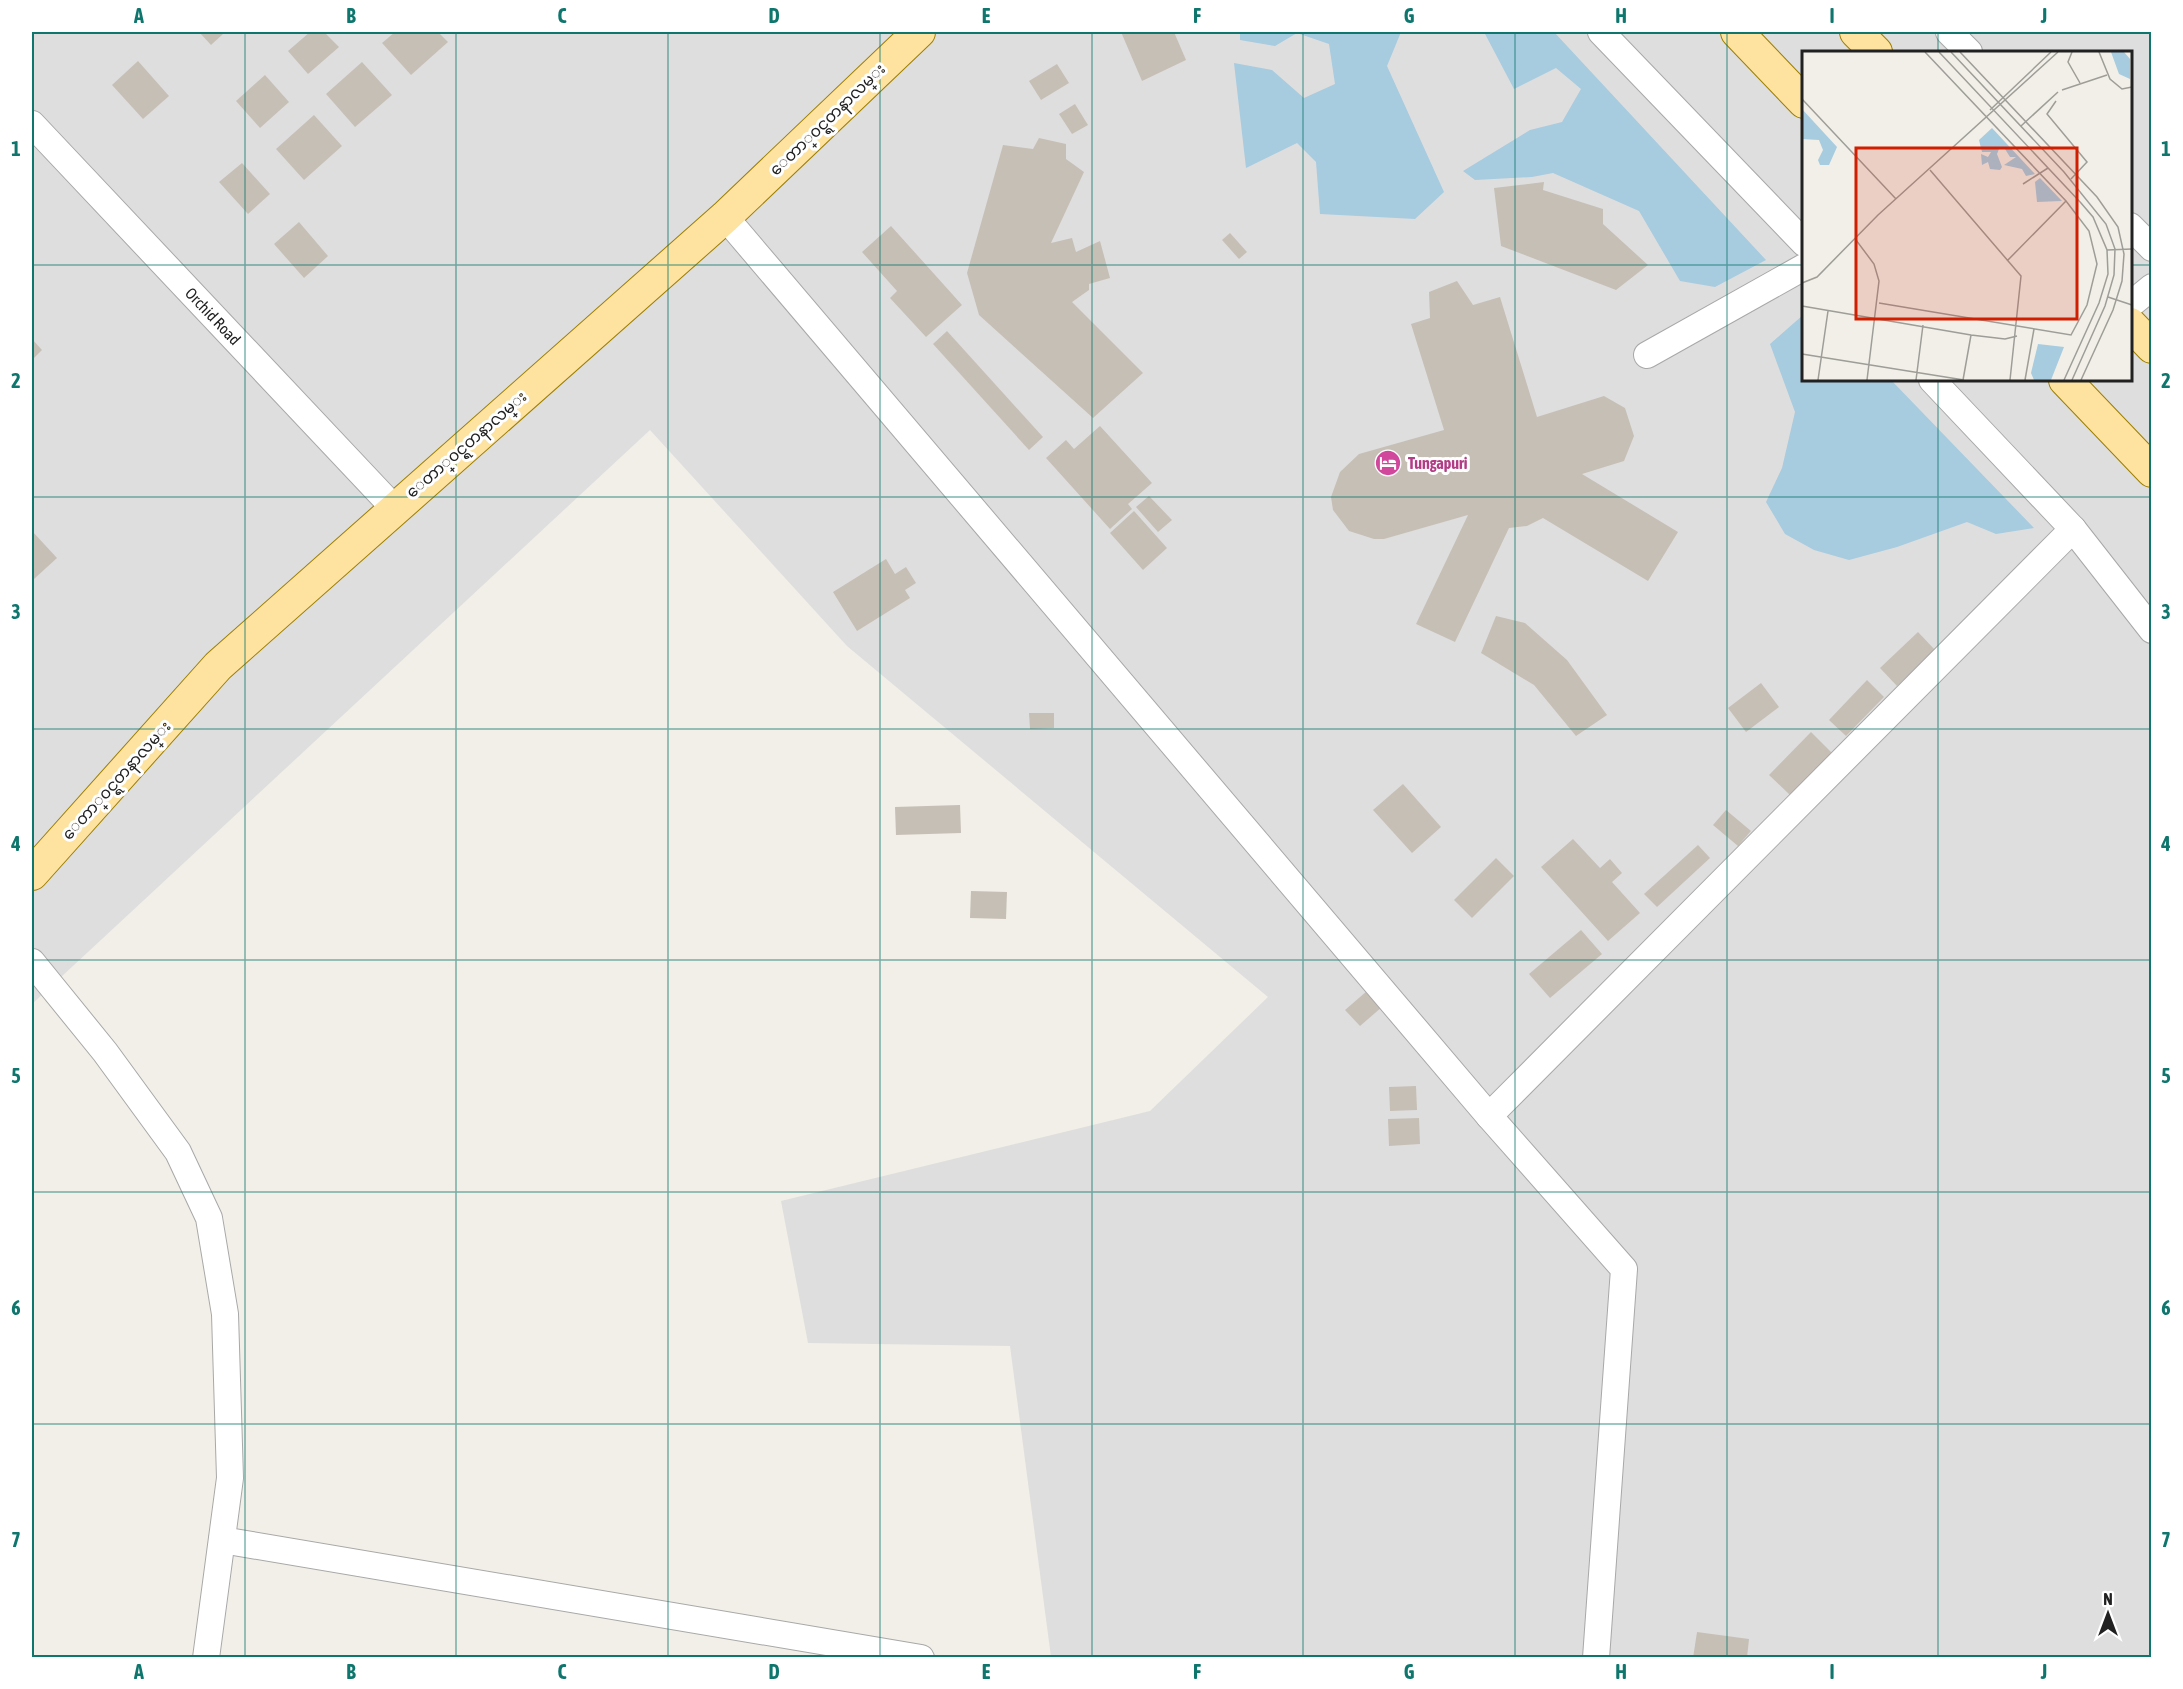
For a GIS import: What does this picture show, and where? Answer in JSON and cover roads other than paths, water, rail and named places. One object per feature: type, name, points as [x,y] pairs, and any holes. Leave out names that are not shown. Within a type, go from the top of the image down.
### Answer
[{"type":"main road","name":"ေတာ္၀င္ရတနာလမ္း","points":[[32,874],[218,666],[724,218],[919,32]]},
{"type":"main road","points":[[1737,32],[1802,101]]},
{"type":"main road","points":[[1856,32],[1875,51]]},
{"type":"main road","points":[[2132,326],[2151,347]]},
{"type":"main road","points":[[2066,381],[2151,471]]},
{"type":"street","points":[[1601,32],[1802,242]]},
{"type":"street","points":[[1949,32],[1968,51]]},
{"type":"street","name":"Orchid Road","points":[[32,124],[394,508]]},
{"type":"street","points":[[724,218],[1489,1116],[1624,1269],[1596,1658]]},
{"type":"street","points":[[2132,228],[2151,248]]},
{"type":"street","points":[[1647,355],[1802,268]]},
{"type":"street","points":[[2132,303],[2151,287]]},
{"type":"street","points":[[1933,381],[2073,529],[2151,630]]},
{"type":"street","points":[[1489,1116],[2073,529]]},
{"type":"street","points":[[32,963],[105,1052],[178,1152],[209,1218],[225,1314],[230,1478],[206,1658]]},
{"type":"street","points":[[222,1540],[921,1658]]},
{"type":"water","points":[[1240,32],[1401,32],[1387,66],[1444,192],[1415,219],[1320,214],[1316,162],[1297,143],[1246,168],[1234,63],[1272,70],[1304,98],[1335,84],[1329,44],[1297,33],[1275,46],[1240,40]]},
{"type":"water","points":[[1484,32],[1554,32],[1766,260],[1715,287],[1680,281],[1639,211],[1553,173],[1532,177],[1475,180],[1463,171],[1530,130],[1562,122],[1581,89],[1556,68],[1514,89]]},
{"type":"water","points":[[1802,316],[1802,381],[1892,381],[2034,528],[1996,534],[1967,522],[1897,547],[1849,560],[1814,550],[1785,534],[1766,502],[1782,468],[1795,412],[1770,344]]},
{"type":"place","name":"Tungapuri","points":[[1388,463]]}]
